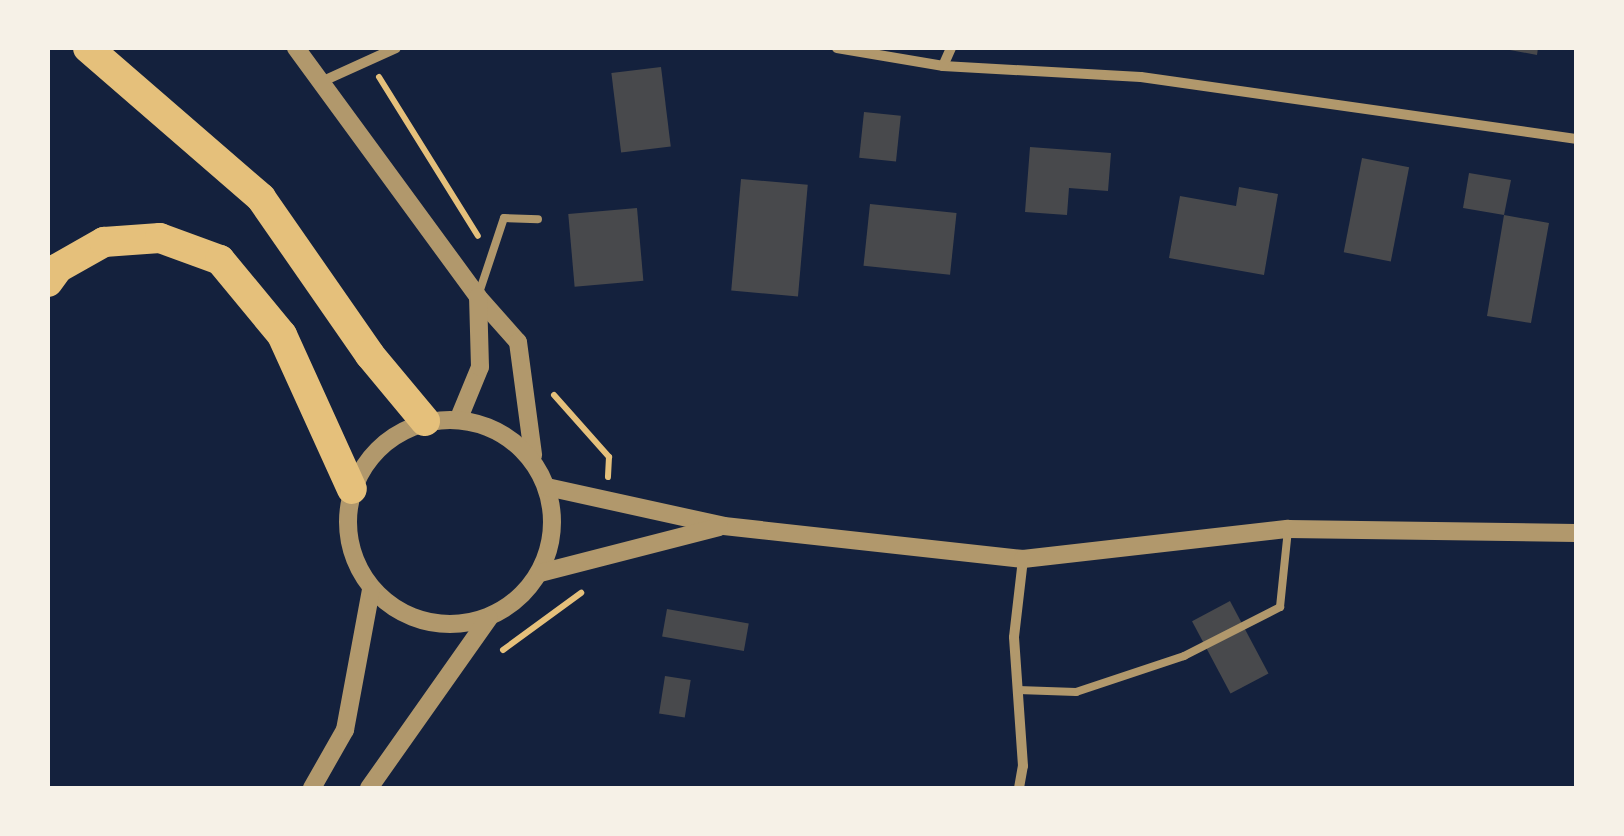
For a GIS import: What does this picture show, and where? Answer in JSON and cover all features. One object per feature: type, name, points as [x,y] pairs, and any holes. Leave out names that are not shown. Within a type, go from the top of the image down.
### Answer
[{"type":"highway","points":[[88,48],[261,198],[370,355],[426,421]]},
{"type":"highway","points":[[48,282],[58,268],[104,242],[160,238],[220,260],[282,335],[352,488]]},
{"type":"street","points":[[296,48],[478,297],[518,342],[533,455],[547,487],[552,540],[540,573],[518,600],[489,618],[370,788]]},
{"type":"street","points":[[321,82],[396,48]]},
{"type":"street","points":[[837,48],[943,66],[1140,77],[1576,138]]},
{"type":"street","points":[[943,66],[951,48]]},
{"type":"street","points":[[458,418],[480,367],[478,297]]},
{"type":"street","points":[[489,618],[433,622],[405,616],[372,590],[353,559],[347,524],[352,488],[380,445],[426,421],[458,418],[492,428],[533,455]]},
{"type":"street","points":[[547,487],[724,526],[1023,558],[1288,529],[1576,534]]},
{"type":"street","points":[[540,573],[613,550],[724,526]]},
{"type":"street","points":[[1019,788],[1014,637],[1023,558]]},
{"type":"street","points":[[312,788],[346,730],[372,590]]},
{"type":"lane","points":[[478,297],[504,218],[538,219]]},
{"type":"lane","points":[[1018,690],[1076,692],[1184,656],[1280,606],[1288,529]]},
{"type":"path","points":[[492,664],[543,615],[616,574],[613,550]]},
{"type":"building","points":[[1499,48],[1538,48],[1537,55]]},
{"type":"building","points":[[661,67],[671,146],[621,152],[611,73]]},
{"type":"building","points":[[864,112],[901,116],[896,162],[859,158]]},
{"type":"building","points":[[1030,147],[1111,153],[1108,191],[1069,188],[1067,215],[1025,212]]},
{"type":"building","points":[[1362,158],[1409,167],[1391,261],[1344,252]]},
{"type":"building","points":[[1469,173],[1511,180],[1504,215],[1463,208]]},
{"type":"building","points":[[741,179],[808,185],[798,296],[731,291]]},
{"type":"building","points":[[1239,187],[1278,194],[1264,275],[1169,258],[1180,196],[1236,206]]},
{"type":"building","points":[[870,204],[957,213],[950,275],[864,266]]},
{"type":"building","points":[[637,208],[643,281],[575,287],[568,214]]},
{"type":"building","points":[[1504,215],[1549,223],[1531,323],[1487,316]]},
{"type":"building","points":[[1230,601],[1268,673],[1231,694],[1192,621]]},
{"type":"building","points":[[667,609],[749,623],[744,651],[662,637]]},
{"type":"building","points":[[665,676],[691,680],[685,718],[659,714]]}]
